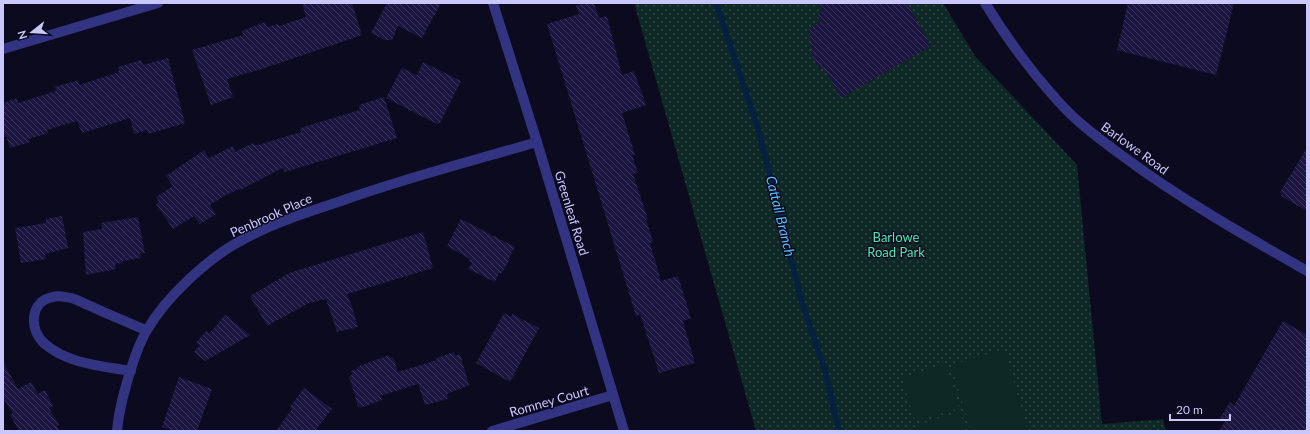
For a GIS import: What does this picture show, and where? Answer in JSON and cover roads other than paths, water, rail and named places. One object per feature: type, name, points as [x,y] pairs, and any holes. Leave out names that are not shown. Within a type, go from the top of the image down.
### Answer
[{"type":"street","points":[[3,49],[158,3]]},
{"type":"street","name":"Greenleaf Road","points":[[493,3],[537,142],[624,431]]},
{"type":"street","name":"Barlowe Road","points":[[985,3],[1003,34],[1057,101],[1093,134],[1152,178],[1192,204],[1307,271]]},
{"type":"street","name":"Penbrook Place","points":[[117,431],[131,371],[146,330],[168,301],[222,252],[249,237],[297,216],[365,192],[537,142]]},
{"type":"street","points":[[131,371],[87,364],[58,352],[45,344],[39,338],[34,326],[34,313],[41,302],[52,296],[67,297],[146,330]]},
{"type":"street","name":"Romney Court","points":[[492,431],[613,395]]},
{"type":"waterway","name":"Cattail Branch","points":[[716,3],[759,132],[803,306],[825,370],[839,431]]},
{"type":"park label","name":"Barlowe Road Park","points":[[896,244]]}]
